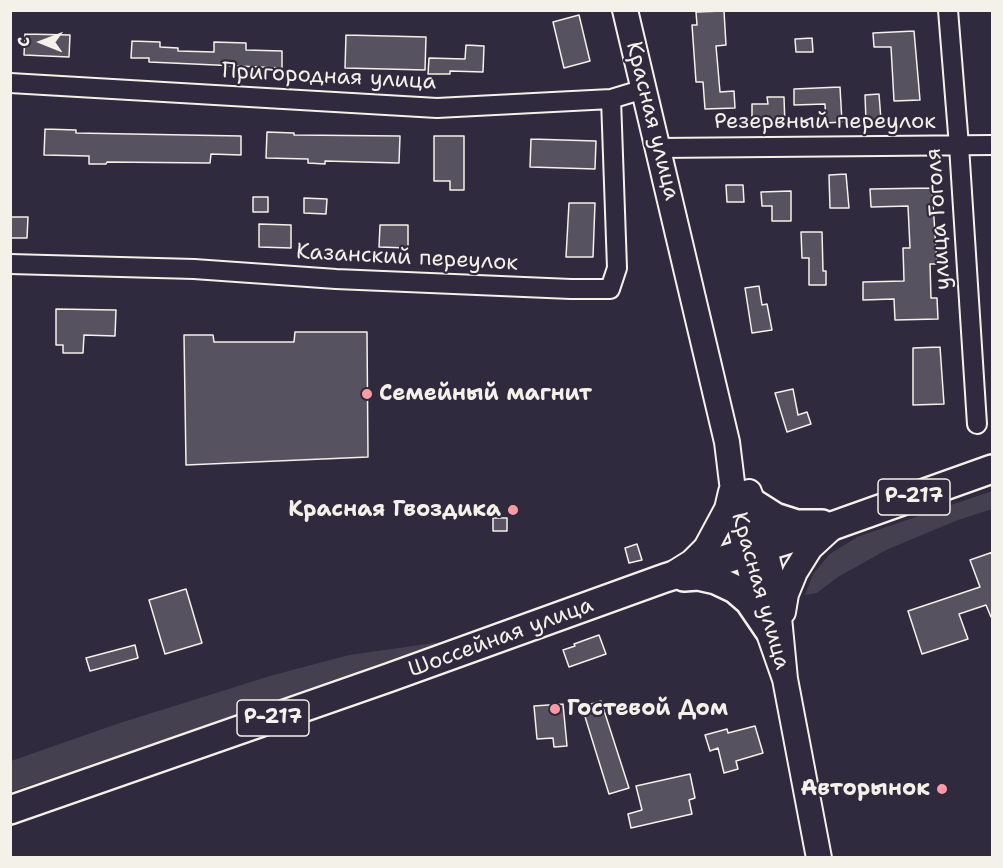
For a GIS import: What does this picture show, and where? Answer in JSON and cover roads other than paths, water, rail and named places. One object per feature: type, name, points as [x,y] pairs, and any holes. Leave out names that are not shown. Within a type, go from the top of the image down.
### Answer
[{"type":"highway","name":"Шоссейная улица","points":[[10,810],[665,578],[835,525],[993,469]]},
{"type":"highway","points":[[753,503],[775,517],[797,524],[835,525]]},
{"type":"highway","points":[[665,578],[698,576],[716,580],[735,589],[774,628]]},
{"type":"main road","name":"Красная улица","points":[[625,10],[727,442],[735,507],[756,551]]},
{"type":"main road","name":"Красная улица","points":[[727,442],[753,503],[758,602],[774,628],[786,679],[819,858]]},
{"type":"main road","points":[[665,578],[692,562],[706,548],[727,509],[732,484]]},
{"type":"main road","points":[[774,628],[795,572],[810,548],[835,525]]},
{"type":"street","name":"улица Гоголя","points":[[948,10],[977,424]]},
{"type":"street","name":"Пригородная улица","points":[[10,83],[436,108],[611,99],[644,89]]},
{"type":"street","name":"Казанский переулок","points":[[10,264],[194,269],[336,279],[610,289],[617,268],[611,99]]},
{"type":"street","name":"Резервный переулок","points":[[659,148],[993,145]]},
{"type":"place","name":"Семейный магнит","points":[[367,394]]},
{"type":"place","name":"Красная Гвоздика","points":[[513,510]]},
{"type":"place","name":"Гостевой Дом","points":[[555,709]]},
{"type":"place","name":"Авторынок","points":[[942,789]]}]
